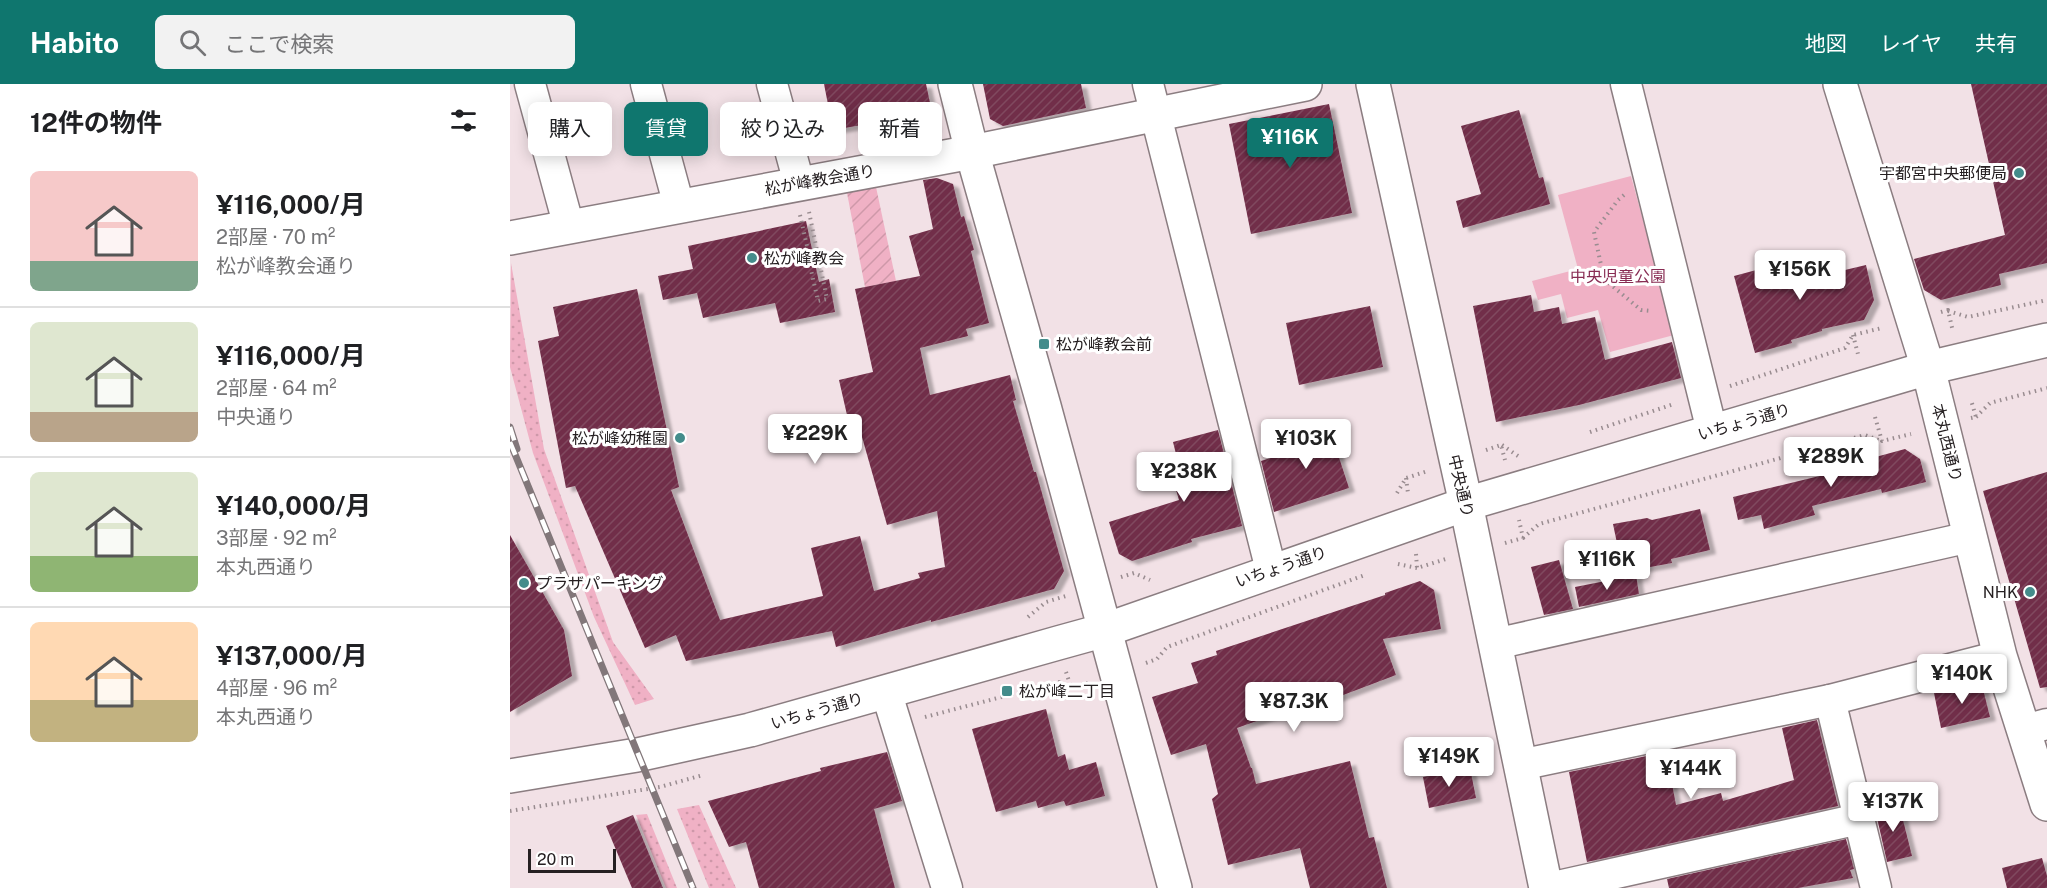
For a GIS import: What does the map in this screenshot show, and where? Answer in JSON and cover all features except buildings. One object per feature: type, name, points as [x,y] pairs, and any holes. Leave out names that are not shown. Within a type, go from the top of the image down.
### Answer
[{"type":"street","points":[[530,84],[569,227]]},
{"type":"street","points":[[646,84],[680,206]]},
{"type":"street","points":[[772,84],[799,183]]},
{"type":"street","points":[[955,84],[1175,888]]},
{"type":"street","name":"松が峰教会通り","points":[[510,238],[972,152],[1152,99],[1305,84]]},
{"type":"street","name":"中央通り","points":[[1372,84],[1466,504],[1548,888]]},
{"type":"street","points":[[1626,84],[1713,431]]},
{"type":"street","name":"本丸西通り","points":[[1840,84],[1928,368],[2000,656],[2036,727],[2047,804]]},
{"type":"street","points":[[1152,99],[1271,570]]},
{"type":"street","name":"いちょう通り","points":[[510,776],[637,755],[750,730],[1105,630],[1271,570],[1466,504],[1928,368],[2047,340]]},
{"type":"street","points":[[1495,644],[1971,537]]},
{"type":"street","points":[[1520,765],[1830,700],[2000,656]]},
{"type":"street","points":[[886,691],[947,888]]},
{"type":"street","points":[[1830,700],[1876,888]]},
{"type":"street","points":[[1548,888],[1859,819]]},
{"type":"path","points":[[1650,181],[1634,187],[1618,200],[1594,232],[1604,279],[1641,310],[1668,311],[1682,307]]},
{"type":"path","points":[[807,246],[800,214],[810,212],[827,299],[818,302],[811,270]]},
{"type":"path","points":[[820,259],[836,256]]},
{"type":"path","points":[[1948,310],[1968,317],[2047,300]]},
{"type":"path","points":[[1976,417],[1990,403],[2047,388]]},
{"type":"path","points":[[1523,538],[1539,524],[1865,435],[1882,441]]},
{"type":"path","points":[[1388,567],[1400,563],[1417,568]]},
{"type":"path","points":[[1157,659],[1167,647],[1366,575]]},
{"type":"path","points":[[1025,620],[1046,602],[1064,597]]},
{"type":"green space","name":"中央児童公園","points":[[1631,176],[1674,335],[1610,352],[1598,310],[1567,318],[1561,294],[1538,300],[1532,281],[1578,269],[1558,195]]},
{"type":"green space","points":[[876,187],[896,281],[865,287],[847,193]]},
{"type":"green space","points":[[511,263],[544,449],[613,642],[654,699],[635,705],[594,617],[533,453],[510,367]]},
{"type":"green space","points":[[699,805],[736,888],[709,888],[677,809]]},
{"type":"green space","points":[[647,814],[677,888],[666,888],[636,815]]},
{"type":"railway","points":[[510,427],[517,449]]},
{"type":"railway","points":[[510,442],[693,888]]},
{"type":"place","name":"宇都宮中央郵便局","points":[[2019,173]]},
{"type":"place","name":"松が峰教会","points":[[752,258]]},
{"type":"place","name":"松が峰教会前","points":[[1044,344]]},
{"type":"place","name":"松が峰幼稚園","points":[[680,438]]},
{"type":"place","name":"プラザパーキング","points":[[524,583]]},
{"type":"place","name":"NHK","points":[[2030,592]]},
{"type":"place","name":"松が峰二丁目","points":[[1007,691]]}]
